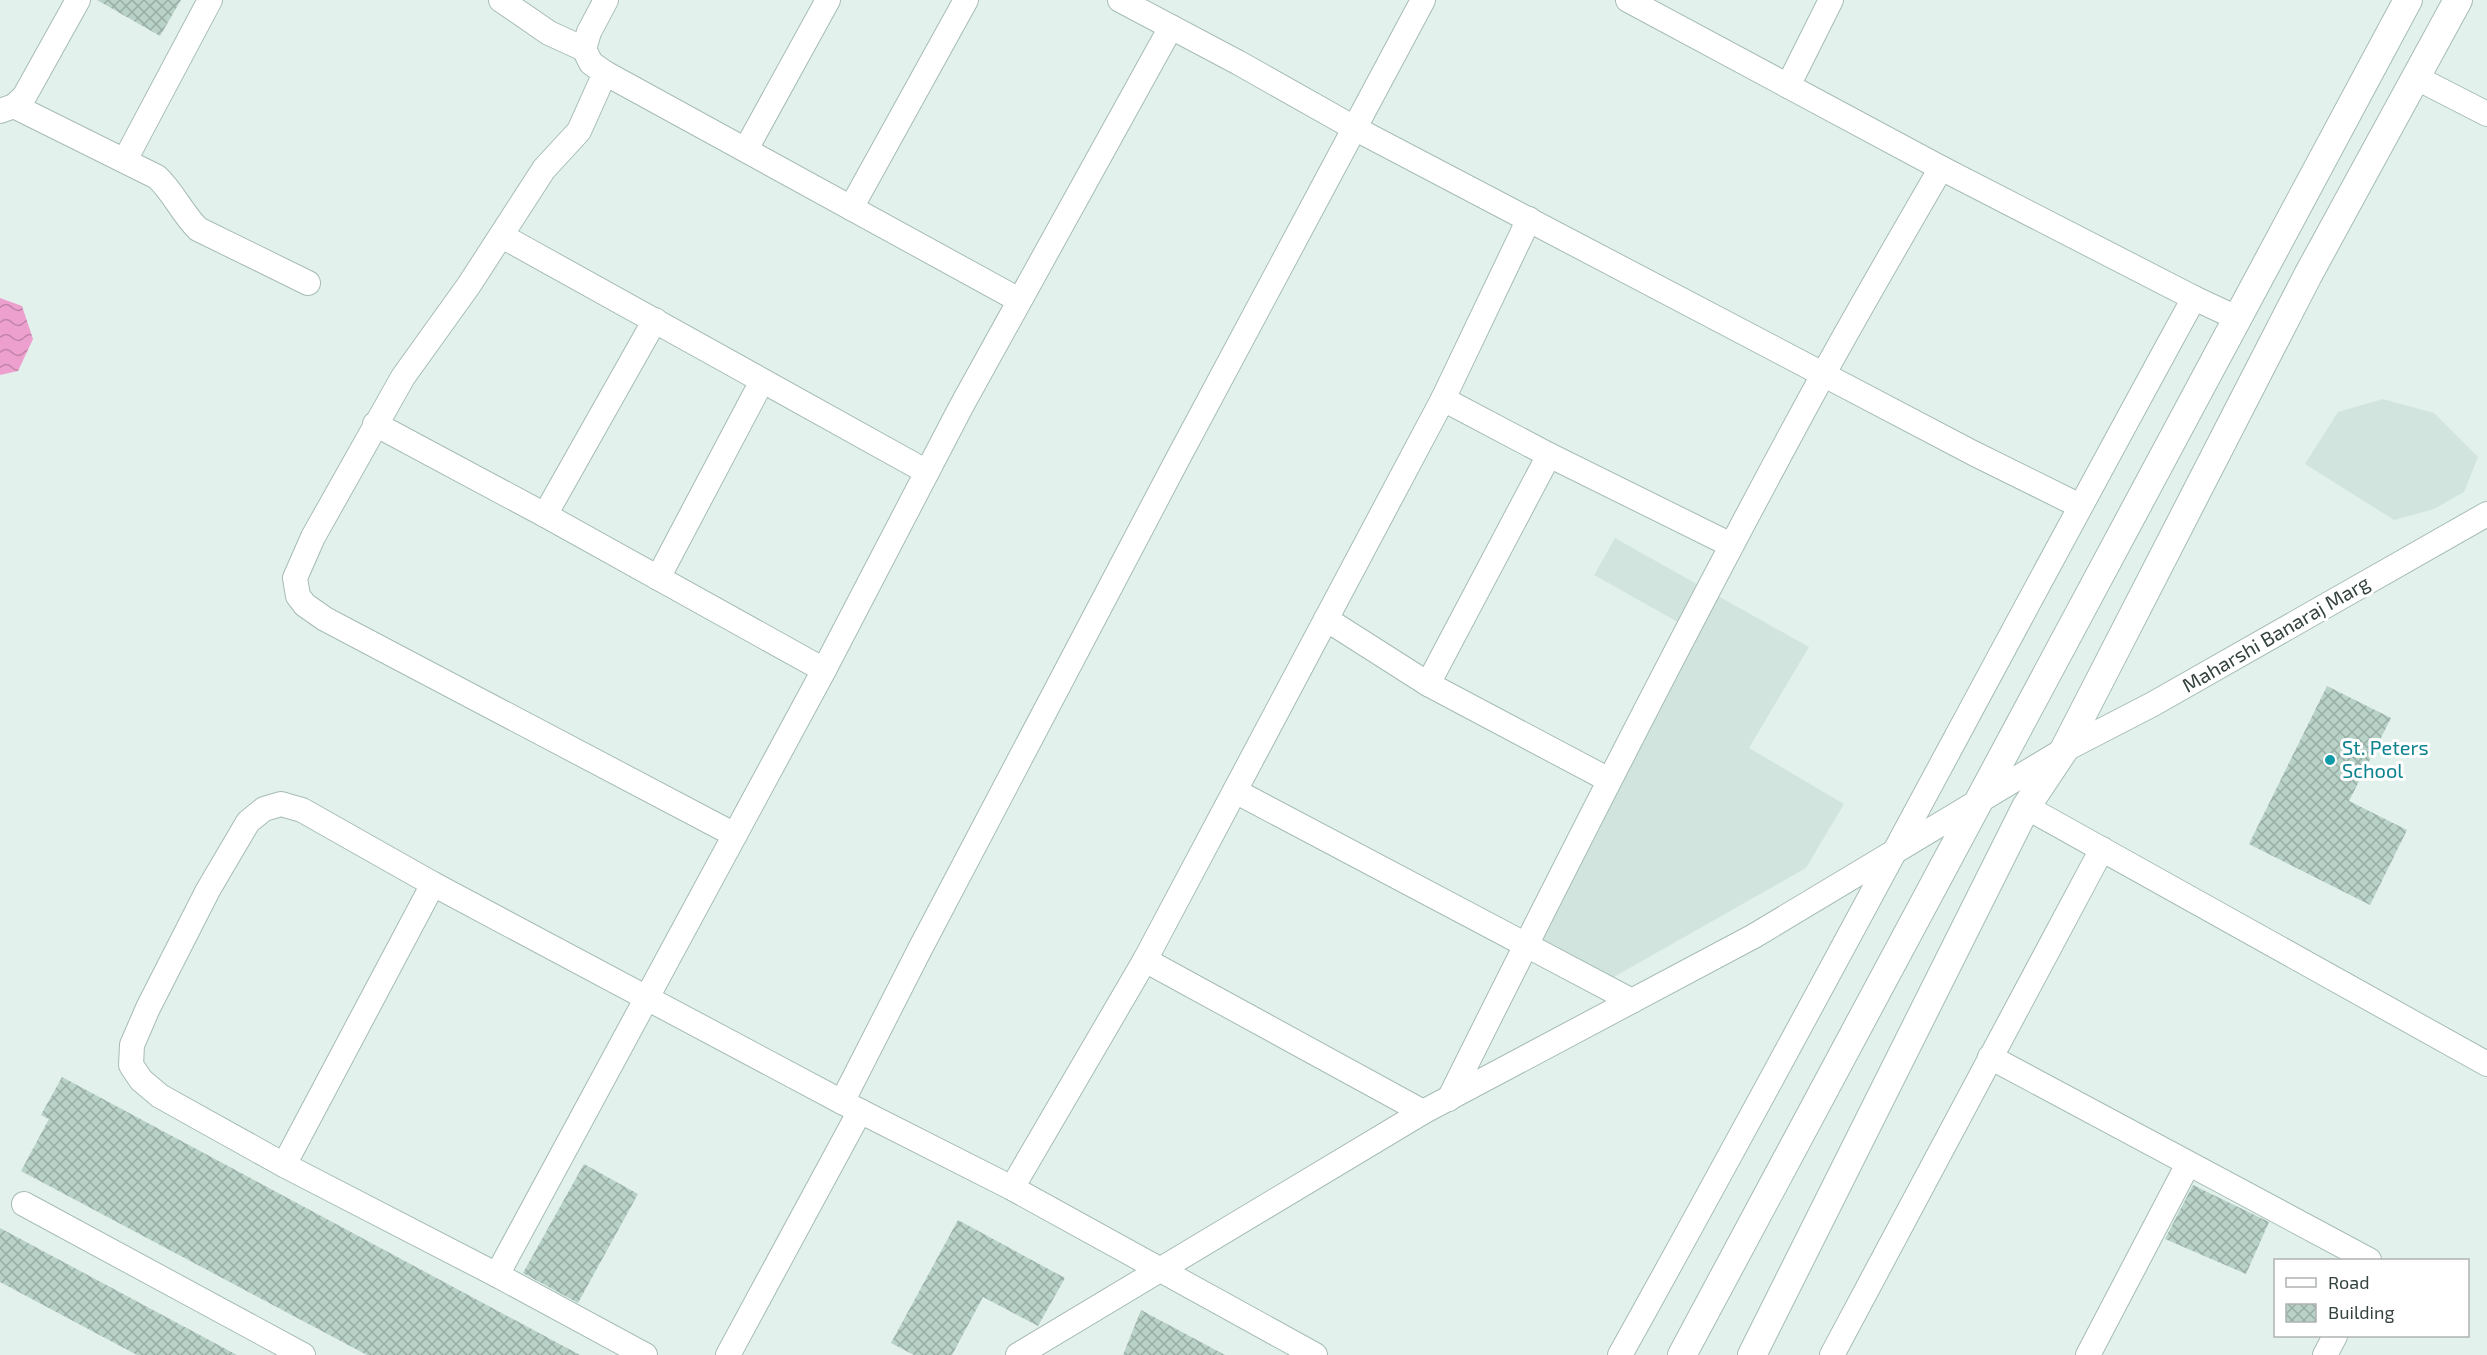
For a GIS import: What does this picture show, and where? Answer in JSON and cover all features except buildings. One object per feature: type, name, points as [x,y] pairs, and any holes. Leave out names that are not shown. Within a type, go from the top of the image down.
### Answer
[{"type":"street","points":[[7,108],[24,97],[78,0]]},
{"type":"street","points":[[125,160],[210,0]]},
{"type":"street","points":[[501,0],[549,33],[584,49],[591,63],[605,73],[1019,300]]},
{"type":"street","points":[[584,49],[589,32],[606,0]]},
{"type":"street","points":[[746,149],[828,0]]},
{"type":"street","points":[[851,208],[966,0]]},
{"type":"street","points":[[1120,0],[1356,129],[1973,453],[2080,506]]},
{"type":"street","points":[[728,1355],[851,1106],[920,949],[1175,464],[1423,0]]},
{"type":"street","points":[[1628,0],[1941,168],[2239,319]]},
{"type":"street","points":[[1788,86],[1831,0]]},
{"type":"street","points":[[1682,1355],[2409,0]]},
{"type":"street","points":[[1752,1355],[2026,807],[2064,750],[2307,275],[2458,0]]},
{"type":"street","points":[[497,1275],[648,999],[1019,300],[1171,27]]},
{"type":"street","points":[[605,73],[579,131],[544,169],[502,236],[409,368],[375,424],[313,537],[295,578],[298,596],[305,605],[325,619],[735,836]]},
{"type":"street","points":[[2415,78],[2487,114]]},
{"type":"street","points":[[7,108],[125,160],[157,177],[170,189],[183,215],[198,229],[308,283]]},
{"type":"street","points":[[1449,1099],[1609,780],[1731,545],[1824,374],[1941,168]]},
{"type":"street","points":[[1012,1188],[1145,960],[1443,399],[1529,219]]},
{"type":"street","points":[[502,236],[927,472]]},
{"type":"street","points":[[1620,1355],[1897,851],[2080,506],[2194,298]]},
{"type":"street","points":[[545,515],[655,320]]},
{"type":"street","points":[[658,578],[762,381]]},
{"type":"street","points":[[1443,399],[1549,455],[1731,545]]},
{"type":"street","points":[[375,424],[545,515],[824,670]]},
{"type":"street","points":[[1428,684],[1549,455]]},
{"type":"street","name":"Maharshi Banaraj Marg","points":[[1018,1355],[1423,1112],[1754,936],[2064,750],[2164,698],[2485,517]]},
{"type":"street","points":[[1326,620],[1428,684],[1609,780]]},
{"type":"street","points":[[1235,790],[1632,1001]]},
{"type":"street","points":[[645,1355],[285,1165],[160,1096],[141,1080],[131,1065],[132,1045],[140,1026],[208,890],[248,822],[264,809],[281,804],[302,810],[433,884],[648,999],[1012,1188],[1316,1355]]},
{"type":"street","points":[[2026,807],[2487,1064]]},
{"type":"street","points":[[1832,1355],[2102,849]]},
{"type":"street","points":[[285,1165],[433,884]]},
{"type":"street","points":[[1145,960],[1423,1112]]},
{"type":"street","points":[[1990,1057],[2367,1259]]},
{"type":"street","points":[[2088,1355],[2188,1164]]},
{"type":"street","points":[[24,1204],[303,1355]]},
{"type":"street","points":[[2325,1355],[2334,1337]]},
{"type":"shaded area","points":[[2383,399],[2434,413],[2478,457],[2464,492],[2434,509],[2394,520],[2305,464],[2338,412]]},
{"type":"shaded area","points":[[1615,538],[1809,647],[1749,748],[1844,804],[1806,868],[1591,990],[1515,947],[1692,630],[1594,575]]},
{"type":"water","points":[[0,298],[22,306],[33,339],[18,371],[0,375]]},
{"type":"place","name":"St. Peters School","points":[[2330,760]]}]
